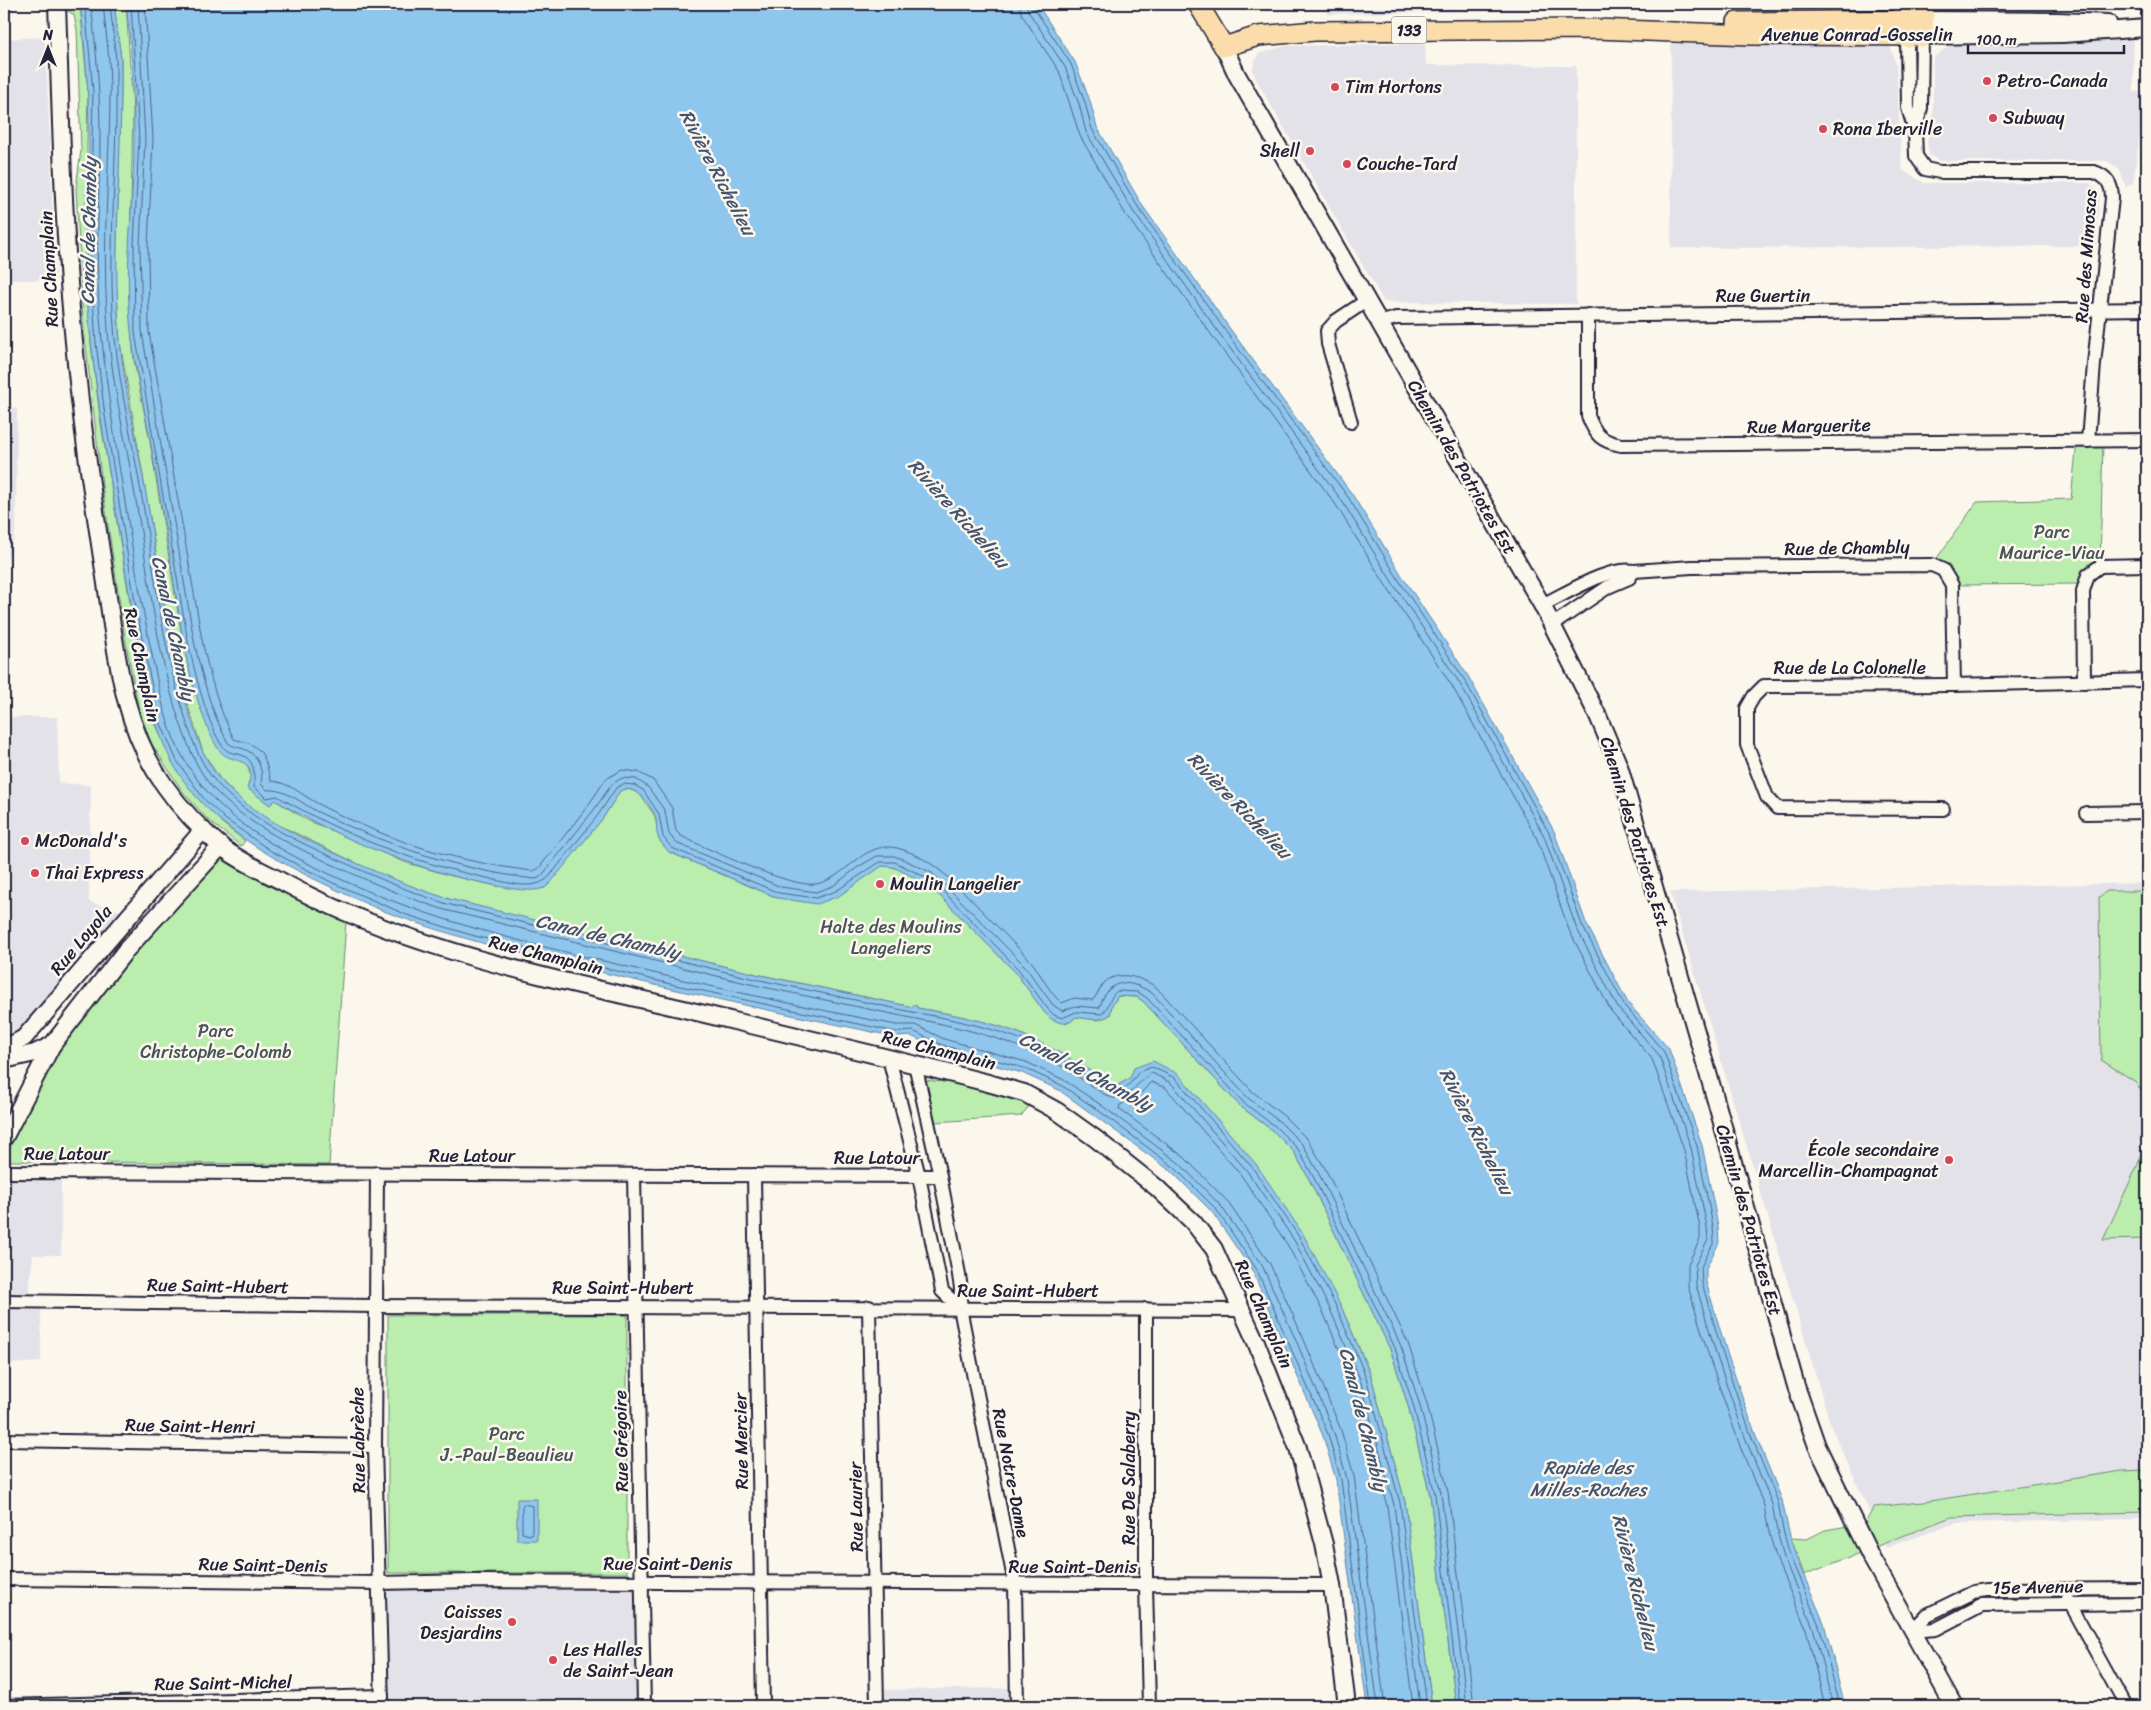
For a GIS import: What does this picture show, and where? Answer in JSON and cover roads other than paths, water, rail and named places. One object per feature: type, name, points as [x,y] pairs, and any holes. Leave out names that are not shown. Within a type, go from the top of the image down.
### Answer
[{"type":"main road","name":"Chemin des Patriotes Est","points":[[1198,4],[1224,47]]},
{"type":"main road","name":"Avenue Conrad-Gosselin","points":[[1224,47],[1258,36],[1300,31],[1596,29],[1665,24],[1914,20]]},
{"type":"street","name":"Rue Champlain","points":[[57,4],[64,189],[74,344],[88,464],[121,674],[132,723],[146,755],[168,790],[203,830],[232,854],[302,892],[353,916],[413,939],[467,956],[915,1064],[1024,1093],[1057,1111],[1096,1139],[1156,1187],[1193,1222],[1214,1249],[1242,1310],[1298,1448],[1324,1544],[1332,1585],[1347,1706]]},
{"type":"street","name":"Avenue Conrad-Gosselin","points":[[1914,20],[2072,21],[2147,28],[2063,34],[1914,20]]},
{"type":"street","name":"Rue des Mimosas","points":[[1914,20],[1921,108],[1915,131],[1916,156],[1922,166],[1929,170],[2094,172],[2106,179],[2112,192],[2088,441]]},
{"type":"street","name":"Chemin des Patriotes Est","points":[[1224,47],[1237,75],[1542,606],[1598,716],[1618,766],[1712,1087],[1796,1386],[1814,1437],[1841,1498],[1954,1706]]},
{"type":"street","points":[[1351,422],[1328,344],[1327,331],[1336,321],[1366,301]]},
{"type":"street","name":"Rue Guertin","points":[[1379,323],[1396,318],[2147,309]]},
{"type":"street","name":"Rue Marguerite","points":[[1588,315],[1588,416],[1594,431],[1606,442],[1622,445],[2147,440]]},
{"type":"street","name":"Rue de Chambly","points":[[1542,606],[1600,577],[1625,569],[1634,571],[1692,567],[1932,564],[1943,570],[1952,585],[1954,685]]},
{"type":"street","points":[[2084,682],[2083,590],[2088,575],[2100,566],[2147,564]]},
{"type":"street","name":"Rue de Chambly","points":[[1552,625],[1608,587],[1629,578],[1634,571]]},
{"type":"street","name":"Rue de La Colonelle","points":[[1943,809],[1777,808],[1767,797],[1747,745],[1747,708],[1754,696],[1764,686],[1954,685],[2147,680]]},
{"type":"street","points":[[2086,812],[2147,812]]},
{"type":"street","name":"Rue Loyola","points":[[4,1045],[13,1044],[24,1038],[203,830]]},
{"type":"street","points":[[4,1138],[52,1045],[126,950],[221,846]]},
{"type":"street","points":[[111,936],[126,950]]},
{"type":"street","points":[[4,1060],[35,1053],[52,1045]]},
{"type":"street","points":[[889,1058],[919,1176],[942,1291],[960,1308]]},
{"type":"street","name":"Rue Notre-Dame","points":[[915,1064],[940,1176],[961,1288],[960,1308],[1015,1584],[1017,1706]]},
{"type":"street","name":"Rue Latour","points":[[4,1172],[940,1176]]},
{"type":"street","name":"Rue Labrèche","points":[[377,1173],[374,1306],[375,1446],[382,1701]]},
{"type":"street","name":"Rue Grégoire","points":[[634,1175],[644,1706]]},
{"type":"street","name":"Rue Mercier","points":[[754,1175],[763,1706]]},
{"type":"street","name":"Rue Saint-Hubert","points":[[4,1301],[374,1306],[756,1306],[1242,1310]]},
{"type":"street","name":"Rue Laurier","points":[[869,1307],[877,1706]]},
{"type":"street","name":"Rue De Salaberry","points":[[1146,1309],[1146,1584],[1149,1706]]},
{"type":"street","name":"Rue Saint-Henri","points":[[4,1440],[375,1446]]},
{"type":"street","name":"Rue Saint-Denis","points":[[4,1579],[379,1584],[473,1581],[1332,1585]]},
{"type":"street","name":"15e Avenue","points":[[1912,1631],[1927,1615],[1974,1592],[1988,1590],[2147,1589]]},
{"type":"street","points":[[2062,1590],[2126,1706]]},
{"type":"street","name":"15e Avenue","points":[[1912,1631],[1936,1629],[1982,1605],[2147,1603]]},
{"type":"street","name":"Rue Saint-Michel","points":[[4,1706],[382,1701]]},
{"type":"water","name":"Canal de Chambly","points":[[80,4],[114,4],[121,59],[117,284],[122,358],[174,659],[198,739],[209,763],[219,778],[257,812],[287,829],[375,871],[449,899],[756,974],[913,1007],[913,1005],[917,1006],[917,1008],[961,1016],[1006,1028],[1053,1049],[1115,1087],[1130,1078],[1134,1068],[1153,1061],[1178,1074],[1256,1164],[1303,1234],[1340,1304],[1371,1376],[1405,1502],[1432,1706],[1367,1706],[1336,1480],[1323,1436],[1253,1272],[1212,1212],[1172,1172],[1059,1090],[1022,1073],[940,1050],[911,1036],[896,1037],[510,951],[434,929],[383,911],[308,876],[250,843],[214,815],[184,782],[166,751],[151,703],[128,584],[99,403],[88,309],[89,120]]},
{"type":"water","points":[[126,4],[1037,4],[1075,62],[1090,101],[1097,127],[1142,205],[1233,333],[1352,494],[1404,579],[1468,676],[1554,831],[1586,923],[1628,1003],[1669,1049],[1702,1145],[1718,1226],[1719,1243],[1706,1268],[1706,1282],[1728,1356],[1756,1436],[1782,1500],[1796,1557],[1824,1623],[1845,1706],[1456,1706],[1430,1495],[1409,1409],[1391,1351],[1309,1179],[1294,1152],[1273,1131],[1240,1106],[1144,1002],[1137,997],[1118,996],[1112,1005],[1110,1015],[1102,1019],[1076,1017],[1070,1022],[1061,1023],[1051,1019],[1016,973],[926,883],[893,867],[882,866],[839,896],[817,904],[778,898],[669,852],[658,836],[656,819],[650,806],[641,796],[631,790],[620,791],[603,818],[548,885],[538,890],[531,890],[483,883],[428,869],[402,860],[350,839],[275,800],[270,805],[247,788],[250,770],[242,762],[224,755],[213,740],[202,713],[188,666],[159,490],[134,357],[128,285],[134,160],[134,105]]},
{"type":"water","points":[[517,1499],[537,1499],[537,1540],[517,1540]]},
{"type":"place","name":"Petro-Canada","points":[[1987,81]]},
{"type":"place","name":"Tim Hortons","points":[[1335,87]]},
{"type":"place","name":"Subway","points":[[1993,118]]},
{"type":"place","name":"Rona Iberville","points":[[1823,129]]},
{"type":"place","name":"Shell","points":[[1310,151]]},
{"type":"place","name":"Couche-Tard","points":[[1347,164]]},
{"type":"place","name":"McDonald's","points":[[25,841]]},
{"type":"place","name":"Thai Express","points":[[35,873]]},
{"type":"place","name":"Moulin Langelier","points":[[880,884]]},
{"type":"place","name":"École secondaire Marcellin-Champagnat","points":[[1949,1160]]},
{"type":"place","name":"Caisses Desjardins","points":[[512,1622]]},
{"type":"place","name":"Les Halles de Saint-Jean","points":[[553,1660]]},
{"type":"water label","name":"Rivière Richelieu","points":[[718,172]]},
{"type":"water label","name":"Rivière Richelieu","points":[[959,513]]},
{"type":"water label","name":"Rivière Richelieu","points":[[1240,805]]},
{"type":"water label","name":"Rivière Richelieu","points":[[1477,1131]]},
{"type":"water label","name":"Rapide des Milles-Roches","points":[[1588,1478]]},
{"type":"water label","name":"Rivière Richelieu","points":[[1636,1582]]},
{"type":"park label","name":"Parc Maurice-Viau","points":[[2052,542]]},
{"type":"park label","name":"Halte des Moulins Langeliers","points":[[891,938]]},
{"type":"park label","name":"Parc Christophe-Colomb","points":[[216,1041]]},
{"type":"park label","name":"Parc J.-Paul-Beaulieu","points":[[507,1444]]}]
